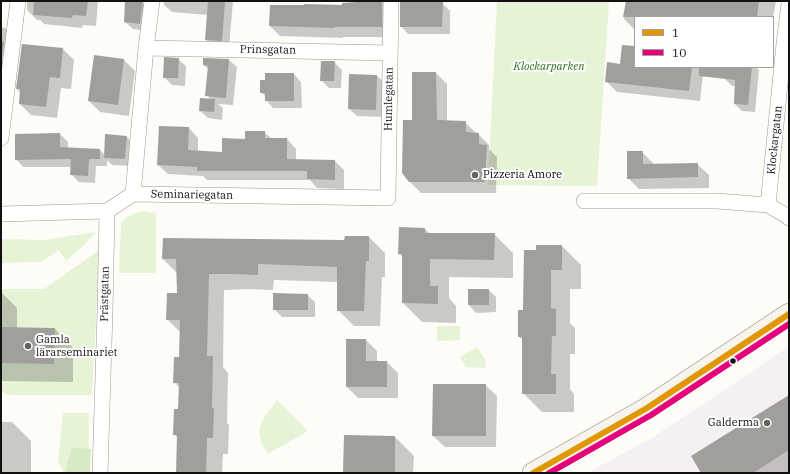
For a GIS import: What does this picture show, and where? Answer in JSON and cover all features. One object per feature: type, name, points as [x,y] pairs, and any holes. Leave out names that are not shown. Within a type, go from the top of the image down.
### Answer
[{"type":"street","points":[[1,138],[18,1]]},
{"type":"street","points":[[1,214],[107,212],[133,194],[146,48],[152,1]]},
{"type":"street","name":"Humlegatan","points":[[388,198],[391,1]]},
{"type":"street","name":"Klockargatan","points":[[768,205],[789,4]]},
{"type":"street","name":"Prinsgatan","points":[[146,48],[390,53]]},
{"type":"street","name":"Seminariegatan","points":[[133,194],[388,198]]},
{"type":"street","points":[[584,201],[717,202],[768,205],[789,218]]},
{"type":"street","name":"Prästgatan","points":[[100,473],[107,212]]},
{"type":"street","points":[[533,473],[647,408],[789,314]]},
{"type":"shaded area","points":[[789,346],[789,473],[587,473],[650,439]]},
{"type":"green space","name":"Klockarparken","points":[[497,1],[609,1],[597,186],[488,185]]},
{"type":"green space","points":[[144,211],[156,213],[156,273],[119,273],[121,223],[131,215]]},
{"type":"green space","points":[[96,232],[66,261],[59,250],[41,262],[1,263],[1,239],[44,240]]},
{"type":"green space","points":[[98,251],[99,263],[92,395],[9,395],[1,392],[1,363],[54,364],[55,328],[1,327],[1,289],[44,289]]},
{"type":"green space","points":[[437,326],[460,326],[460,340],[437,341]]},
{"type":"green space","points":[[477,347],[485,359],[486,368],[466,367],[460,357]]},
{"type":"green space","points":[[277,400],[308,431],[268,454],[260,438],[260,426]]},
{"type":"green space","points":[[63,413],[89,413],[88,473],[64,473],[58,461]]},
{"type":"green space","points":[[72,448],[91,449],[90,473],[65,473]]},
{"type":"building","points":[[34,1],[88,1],[86,16],[73,15],[72,18],[33,15]]},
{"type":"building","points":[[125,1],[143,1],[140,24],[124,22]]},
{"type":"building","points":[[208,1],[225,1],[222,41],[205,40]]},
{"type":"building","points":[[356,1],[382,1],[382,27],[334,28],[269,26],[270,5],[342,5],[342,3]]},
{"type":"building","points":[[626,1],[759,1],[757,16],[623,17]]},
{"type":"building","points":[[400,2],[443,2],[442,27],[400,27]]},
{"type":"building","points":[[1,42],[4,42],[1,65]]},
{"type":"building","points":[[22,44],[63,48],[60,78],[50,77],[46,107],[19,104],[20,89],[16,89]]},
{"type":"building","points":[[622,45],[634,46],[634,68],[692,68],[689,91],[605,82],[607,62],[620,64]]},
{"type":"building","points":[[94,55],[124,59],[118,105],[88,101]]},
{"type":"building","points":[[164,57],[179,58],[178,78],[163,78]]},
{"type":"building","points":[[203,58],[229,59],[226,98],[205,96],[208,66],[203,65]]},
{"type":"building","points":[[321,61],[335,61],[334,81],[320,81]]},
{"type":"building","points":[[699,68],[752,68],[748,105],[734,104],[735,80],[699,76]]},
{"type":"building","points":[[412,72],[436,72],[437,120],[466,121],[466,132],[479,133],[479,144],[487,145],[485,182],[409,182],[402,173],[403,120],[412,120]]},
{"type":"building","points":[[265,73],[294,73],[294,101],[265,101],[265,93],[260,93],[260,80],[265,80]]},
{"type":"building","points":[[349,74],[377,75],[376,110],[348,109]]},
{"type":"building","points":[[200,98],[215,99],[214,112],[199,111]]},
{"type":"building","points":[[159,126],[189,127],[188,150],[222,152],[222,138],[245,139],[245,131],[265,131],[265,138],[287,138],[287,159],[335,160],[335,180],[307,179],[307,171],[197,171],[197,167],[157,165]]},
{"type":"building","points":[[60,133],[60,147],[100,149],[100,159],[89,159],[88,176],[70,175],[71,159],[15,160],[15,134]]},
{"type":"building","points":[[105,134],[127,136],[125,159],[104,158]]},
{"type":"building","points":[[627,151],[643,151],[643,164],[698,163],[698,177],[627,179]]},
{"type":"building","points":[[399,227],[425,228],[425,233],[495,233],[494,260],[430,259],[430,286],[438,286],[438,304],[402,303],[402,254],[398,254]]},
{"type":"building","points":[[345,236],[369,236],[369,261],[366,261],[364,311],[337,311],[337,267],[258,264],[258,275],[209,274],[207,356],[213,356],[213,438],[207,438],[206,473],[176,473],[177,435],[173,435],[174,409],[178,409],[179,383],[173,383],[174,357],[179,357],[180,320],[166,320],[167,293],[177,293],[176,259],[162,259],[163,238],[344,240]]},
{"type":"building","points":[[536,245],[562,245],[562,270],[551,270],[551,308],[556,309],[556,336],[552,336],[551,374],[556,374],[556,394],[522,394],[522,337],[518,337],[518,310],[523,310],[524,250],[536,250]]},
{"type":"building","points":[[468,289],[489,289],[489,305],[468,305]]},
{"type":"building","points":[[273,293],[308,294],[308,310],[273,310]]},
{"type":"building","name":"Gamla lärarseminariet","points":[[1,327],[55,328],[54,364],[1,363]]},
{"type":"building","points":[[346,339],[366,339],[366,361],[387,361],[387,387],[346,387]]},
{"type":"building","points":[[433,384],[486,384],[486,436],[432,436]]},
{"type":"building","name":"Galderma","points":[[789,395],[789,450],[753,473],[701,473],[691,456]]},
{"type":"building","points":[[344,435],[395,436],[395,473],[343,473]]},
{"type":"transit line","name":"1","points":[[533,473],[647,408],[789,314]]},
{"type":"transit line","name":"10","points":[[549,473],[651,415],[789,324]]},
{"type":"place","name":"Pizzeria Amore","points":[[475,175]]},
{"type":"place","name":"Gamla lärarseminariet","points":[[28,346]]},
{"type":"place","name":"Galderma","points":[[767,423]]}]
